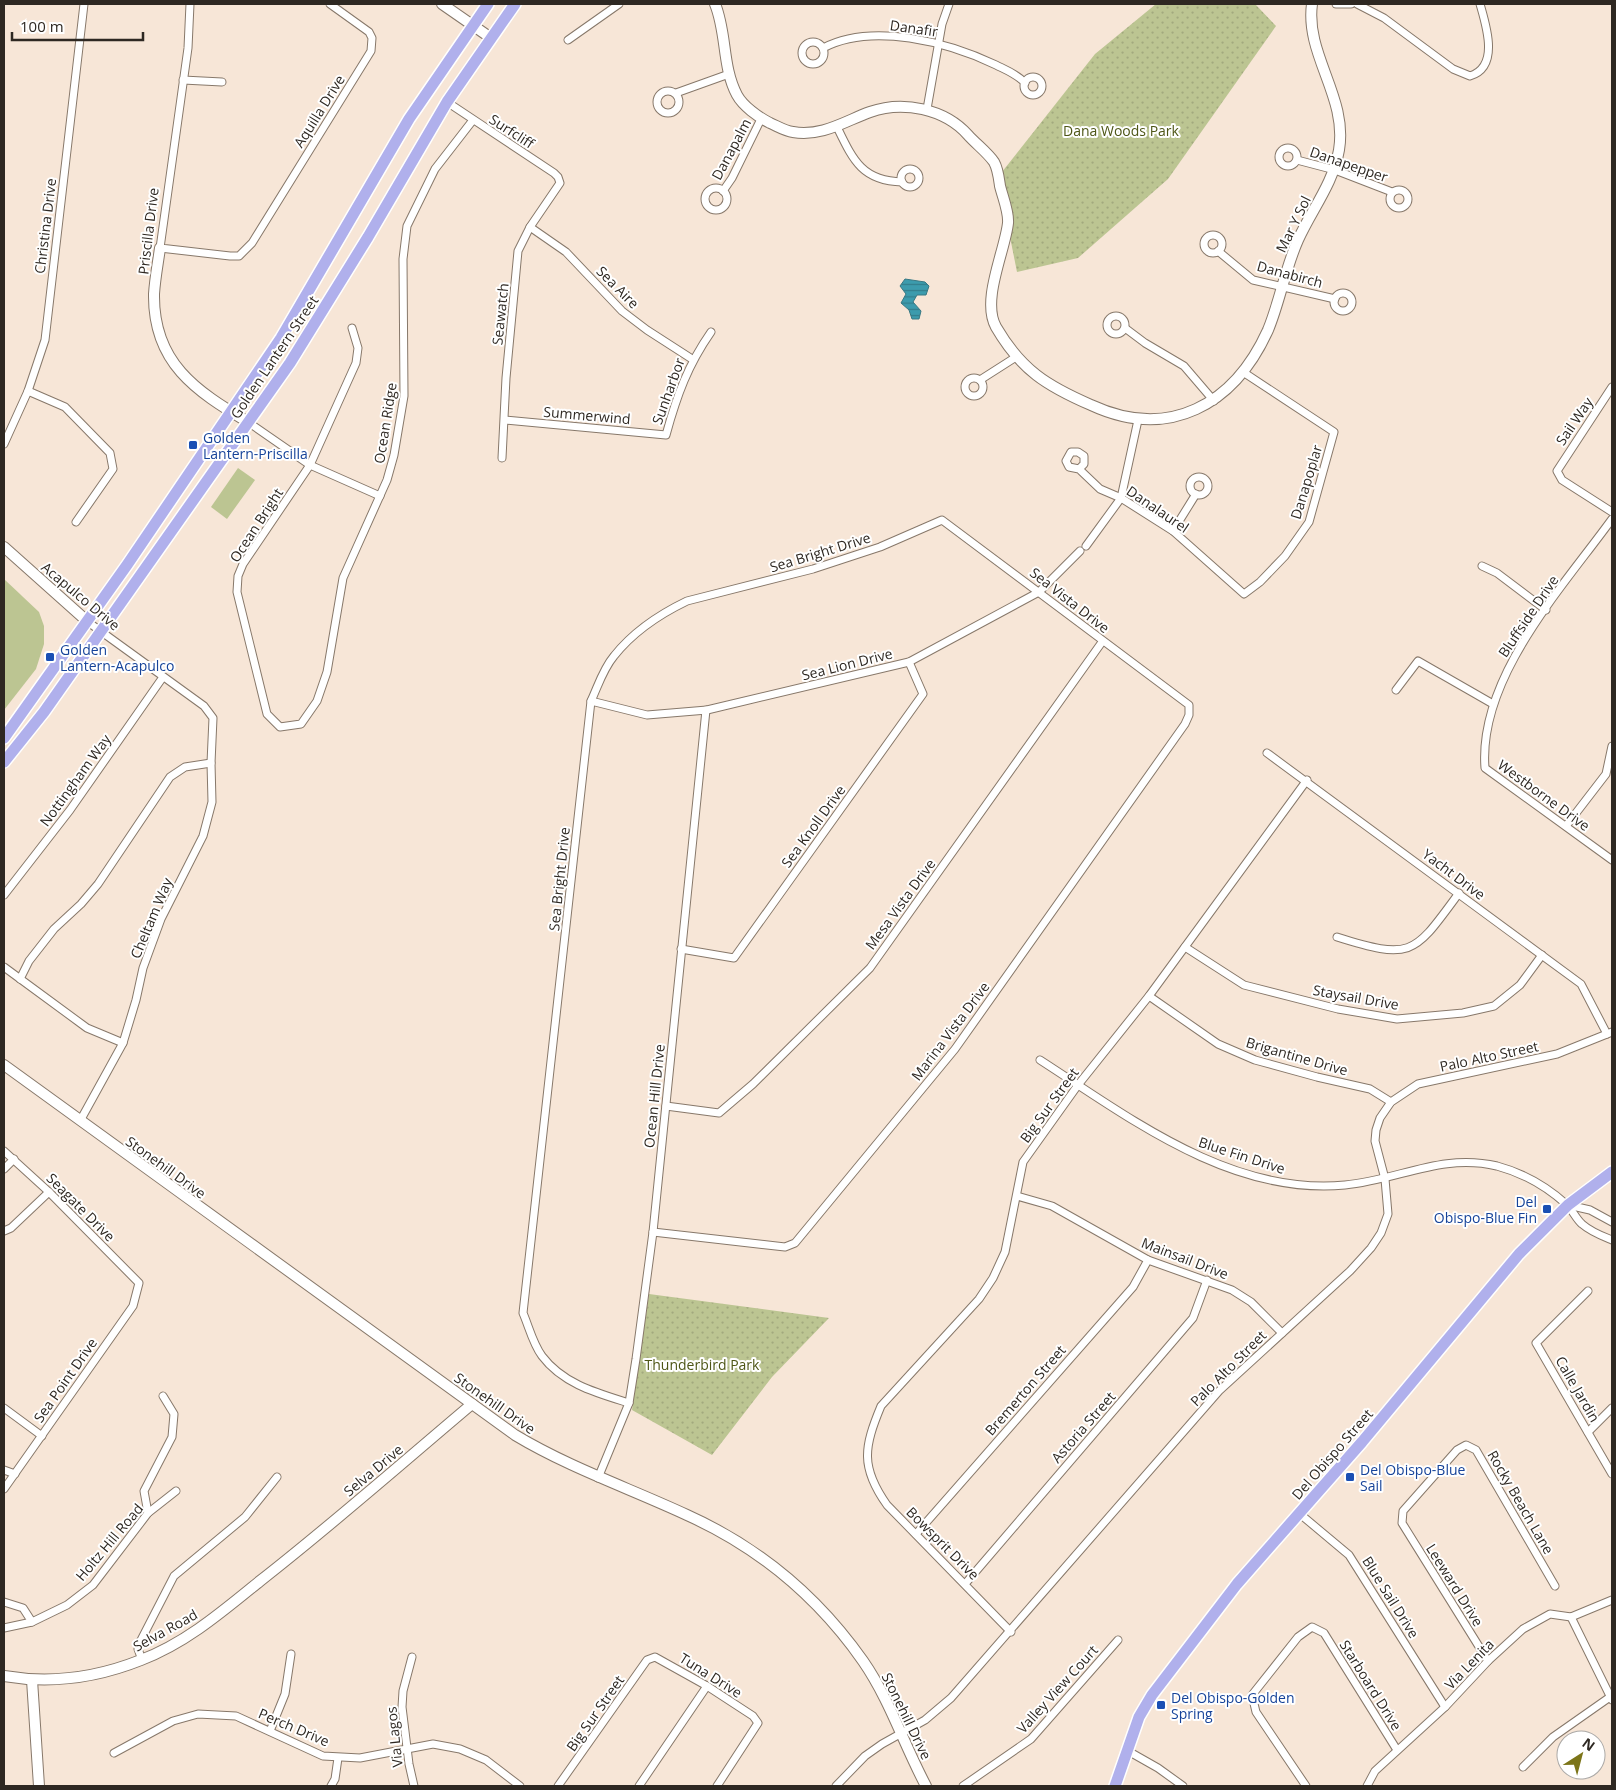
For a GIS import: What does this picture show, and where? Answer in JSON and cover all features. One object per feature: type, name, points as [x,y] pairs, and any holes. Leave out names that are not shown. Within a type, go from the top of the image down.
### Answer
[{"type":"main road","name":"Golden Lantern Street","points":[[4,738],[88,622],[286,330],[409,119],[488,4]]},
{"type":"main road","name":"Golden Lantern Street","points":[[4,762],[44,712],[290,363],[447,102],[515,4]]},
{"type":"main road","name":"Del Obispo Street","points":[[1115,1786],[1140,1718],[1170,1670],[1237,1584],[1300,1514],[1519,1254],[1568,1205],[1612,1172]]},
{"type":"street","name":"Christina Drive","points":[[4,444],[28,391],[45,340],[84,4]]},
{"type":"street","name":"Priscilla Drive","points":[[190,4],[188,48],[154,294],[165,350],[182,375],[205,396],[248,422]]},
{"type":"street","name":"Aquilla Drive","points":[[160,248],[239,256],[252,243],[371,51],[372,38],[369,32],[330,4]]},
{"type":"street","points":[[442,4],[491,38]]},
{"type":"street","points":[[568,40],[618,4]]},
{"type":"street","points":[[715,4],[722,20],[729,74],[738,98],[761,119],[791,132],[814,132],[837,127],[873,111],[900,107],[928,108],[938,42],[949,4]]},
{"type":"street","name":"Mar Y Sol","points":[[928,108],[961,126],[995,164],[1008,221],[992,289],[994,324],[1016,357],[1037,378],[1105,412],[1138,420],[1176,417],[1214,401],[1243,372],[1266,333],[1298,239],[1335,170],[1340,145],[1339,112],[1314,39],[1312,4]]},
{"type":"street","points":[[1336,4],[1351,4]]},
{"type":"street","points":[[1357,4],[1384,18],[1454,69],[1470,76],[1477,73],[1484,66],[1488,52],[1486,30],[1480,4]]},
{"type":"street","name":"Danafir","points":[[823,48],[838,40],[885,36],[938,42],[987,60],[1019,76],[1024,83]]},
{"type":"street","points":[[676,93],[729,74]]},
{"type":"street","points":[[183,80],[222,82]]},
{"type":"street","name":"Surfcliff","points":[[447,102],[554,174],[558,177],[560,183]]},
{"type":"street","name":"Danapalm","points":[[723,191],[732,178],[761,119]]},
{"type":"street","name":"Ocean Ridge","points":[[294,727],[306,720],[317,701],[328,665],[343,578],[380,496],[392,463],[404,396],[405,234],[411,214],[435,170],[473,120]]},
{"type":"street","points":[[837,127],[853,161],[884,182],[902,182]]},
{"type":"street","name":"Danapepper","points":[[1297,160],[1335,170],[1392,192]]},
{"type":"street","name":"Seawatch","points":[[502,458],[506,378],[518,252],[530,227],[560,183]]},
{"type":"street","name":"Sea Aire","points":[[530,227],[566,252],[622,311],[647,330],[692,359]]},
{"type":"street","name":"Danabirch","points":[[1218,251],[1253,280],[1283,285],[1335,299]]},
{"type":"street","name":"Ocean Bright","points":[[294,727],[280,727],[267,714],[237,592],[238,576],[243,564],[310,465],[356,363],[358,348],[352,328]]},
{"type":"street","points":[[1125,328],[1145,343],[1184,366],[1214,401]]},
{"type":"street","name":"Sunharbor","points":[[666,435],[676,398],[692,359],[711,332]]},
{"type":"street","points":[[980,380],[1016,357]]},
{"type":"street","name":"Danapoplar","points":[[1243,372],[1334,432],[1309,522],[1285,556],[1260,582],[1244,594]]},
{"type":"street","name":"Sail Way","points":[[1612,386],[1570,448],[1557,471],[1562,480],[1612,512]]},
{"type":"street","points":[[28,391],[65,406],[110,453],[113,469],[76,522]]},
{"type":"street","name":"Summerwind","points":[[505,420],[666,435]]},
{"type":"street","points":[[1086,546],[1121,498],[1138,420]]},
{"type":"street","points":[[248,422],[310,465],[380,496]]},
{"type":"street","name":"Danalaurel","points":[[1079,469],[1100,489],[1121,498],[1174,531],[1244,594]]},
{"type":"street","points":[[1174,531],[1196,494]]},
{"type":"street","name":"Bluffside Drive","points":[[1485,768],[1484,748],[1493,704],[1509,664],[1612,519]]},
{"type":"street","name":"Sea Vista Drive","points":[[934,522],[942,520],[949,523],[1102,642],[1189,705]]},
{"type":"street","name":"Sea Bright Drive","points":[[629,1403],[585,1390],[558,1373],[541,1355],[523,1313],[591,701],[613,657],[633,637],[669,610],[687,601],[813,570],[880,547],[934,522]]},
{"type":"street","name":"Acapulco Drive","points":[[4,547],[88,622],[204,706],[213,718]]},
{"type":"street","name":"Sea Lion Drive","points":[[591,701],[647,715],[706,710],[909,662],[1039,592],[1080,552]]},
{"type":"street","points":[[1482,566],[1497,573],[1546,610]]},
{"type":"street","name":"Mesa Vista Drive","points":[[666,1106],[719,1113],[753,1084],[870,968],[1102,642]]},
{"type":"street","points":[[1396,690],[1418,660],[1493,704]]},
{"type":"street","name":"Sea Knoll Drive","points":[[681,949],[734,958],[923,694],[909,662]]},
{"type":"street","name":"Nottingham Way","points":[[4,895],[70,810],[163,677]]},
{"type":"street","name":"Marina Vista Drive","points":[[653,1232],[785,1247],[795,1243],[956,1049],[1185,724],[1189,715],[1189,705]]},
{"type":"street","name":"Ocean Hill Drive","points":[[598,1478],[629,1403],[653,1232],[706,710]]},
{"type":"street","name":"Cheltam Way","points":[[80,1121],[123,1043],[143,968],[161,919],[203,836],[212,802],[213,718]]},
{"type":"street","points":[[1566,826],[1606,774],[1612,746]]},
{"type":"street","name":"Yacht Drive","points":[[1267,752],[1581,984],[1609,1033]]},
{"type":"street","points":[[20,979],[29,961],[54,929],[81,904],[98,884],[170,777],[185,767],[211,762]]},
{"type":"street","name":"Westborne Drive","points":[[1485,768],[1612,860]]},
{"type":"street","name":"Big Sur Street","points":[[868,1466],[867,1444],[881,1406],[979,1298],[993,1278],[1005,1252],[1023,1162],[1078,1085],[1149,996],[1307,780]]},
{"type":"street","points":[[1337,937],[1386,950],[1402,950],[1415,946],[1425,938],[1459,893]]},
{"type":"street","name":"Staysail Drive","points":[[1185,947],[1244,985],[1338,1010],[1397,1019],[1463,1013],[1494,1006],[1520,984],[1542,955]]},
{"type":"street","points":[[4,968],[86,1028],[123,1043]]},
{"type":"street","name":"Brigantine Drive","points":[[1149,996],[1218,1044],[1255,1060],[1370,1089],[1391,1102]]},
{"type":"street","name":"Palo Alto Street","points":[[836,1786],[865,1756],[924,1720],[951,1698],[1011,1632],[1219,1391],[1350,1271],[1381,1233],[1388,1214],[1385,1179],[1375,1141],[1376,1130],[1391,1102],[1418,1084],[1557,1054],[1609,1033]]},
{"type":"street","name":"Blue Fin Drive","points":[[1040,1060],[1158,1135],[1208,1158],[1247,1173],[1288,1183],[1317,1187],[1347,1185],[1385,1179],[1434,1164],[1460,1162],[1484,1164],[1503,1168],[1532,1179],[1568,1205],[1581,1224],[1612,1240]]},
{"type":"street","name":"Stonehill Drive","points":[[4,1065],[515,1436],[548,1455],[687,1515],[723,1533],[753,1551],[782,1573],[833,1623],[864,1662],[885,1698],[926,1786]]},
{"type":"street","name":"Seagate Drive","points":[[4,1151],[49,1192],[139,1283]]},
{"type":"street","points":[[4,1169],[14,1159]]},
{"type":"street","points":[[4,1231],[11,1228],[49,1192]]},
{"type":"street","name":"Mainsail Drive","points":[[1017,1196],[1052,1206],[1148,1260],[1232,1290],[1251,1302],[1282,1333]]},
{"type":"street","name":"Blue Fin Drive","points":[[1568,1205],[1590,1210],[1612,1222]]},
{"type":"street","name":"Bremerton Street","points":[[916,1534],[1133,1287],[1148,1260]]},
{"type":"street","name":"Astoria Street","points":[[965,1584],[1193,1318],[1207,1280]]},
{"type":"street","name":"Sea Point Drive","points":[[4,1488],[133,1306],[139,1283]]},
{"type":"street","name":"Calle Jardin","points":[[1588,1291],[1536,1343],[1612,1474]]},
{"type":"street","points":[[148,1512],[144,1491],[172,1437],[174,1414],[162,1396]]},
{"type":"street","name":"Selva Drive","points":[[291,1557],[472,1404]]},
{"type":"street","points":[[4,1408],[42,1436]]},
{"type":"street","points":[[1588,1432],[1612,1408]]},
{"type":"street","name":"Rocky Beach Lane","points":[[1457,1450],[1466,1445],[1476,1450],[1555,1586]]},
{"type":"street","name":"Leeward Drive","points":[[1457,1450],[1403,1511],[1402,1523],[1488,1661]]},
{"type":"street","name":"Bowsprit Drive","points":[[868,1466],[874,1486],[887,1505],[1011,1632]]},
{"type":"street","points":[[4,1470],[15,1474]]},
{"type":"street","points":[[142,1660],[138,1649],[141,1640],[174,1576],[245,1517],[277,1478]]},
{"type":"street","name":"Holtz Hill Road","points":[[4,1628],[32,1622],[67,1605],[93,1585],[148,1512],[176,1491]]},
{"type":"street","name":"Blue Sail Drive","points":[[1300,1514],[1349,1555],[1445,1707]]},
{"type":"street","name":"Selva Road","points":[[4,1676],[32,1680],[79,1678],[142,1660],[198,1630],[291,1557]]},
{"type":"street","name":"Via Lenita","points":[[1367,1786],[1375,1771],[1445,1707],[1488,1661],[1524,1629],[1550,1614],[1571,1617],[1612,1600]]},
{"type":"street","points":[[4,1602],[23,1608],[32,1622]]},
{"type":"street","points":[[1524,1768],[1554,1737],[1611,1699],[1571,1617]]},
{"type":"street","name":"Starboard Drive","points":[[1306,1786],[1256,1712],[1252,1695],[1298,1637],[1312,1627],[1324,1633],[1397,1750]]},
{"type":"street","name":"Valley View Court","points":[[963,1786],[1030,1739],[1118,1640]]},
{"type":"street","points":[[270,1731],[285,1694],[291,1654]]},
{"type":"street","name":"Via Lagos","points":[[412,1656],[402,1707],[409,1748],[409,1764],[414,1786]]},
{"type":"street","name":"Big Sur Street","points":[[558,1786],[648,1660],[655,1656]]},
{"type":"street","name":"Tuna Drive","points":[[655,1656],[707,1686],[753,1716],[758,1723],[717,1786]]},
{"type":"street","points":[[32,1680],[39,1786]]},
{"type":"street","points":[[639,1786],[707,1686]]},
{"type":"street","name":"Perch Drive","points":[[114,1753],[173,1721],[198,1714],[236,1716],[323,1756],[360,1758],[433,1744],[460,1750],[486,1760],[520,1786]]},
{"type":"street","points":[[1128,1751],[1158,1768],[1183,1786]]},
{"type":"street","points":[[331,1786],[335,1779],[338,1758]]},
{"type":"green space","name":"Dana Woods Park","points":[[1156,4],[1255,4],[1276,26],[1168,179],[1078,258],[1017,272],[998,177],[1095,54]]},
{"type":"green space","points":[[238,468],[255,480],[227,519],[211,507]]},
{"type":"green space","points":[[4,579],[39,612],[44,626],[44,644],[36,669],[4,710]]},
{"type":"green space","name":"Thunderbird Park","points":[[649,1294],[829,1318],[772,1377],[712,1455],[632,1410]]},
{"type":"water","points":[[905,279],[925,282],[929,286],[926,295],[917,295],[913,302],[921,311],[919,319],[912,319],[909,310],[901,303],[906,294],[900,286]]},
{"type":"place","name":"Golden Lantern-Priscilla","points":[[193,445]]},
{"type":"place","name":"Golden Lantern-Acapulco","points":[[50,657]]},
{"type":"place","name":"Del Obispo-Blue Fin","points":[[1547,1209]]},
{"type":"place","name":"Del Obispo-Blue Sail","points":[[1350,1477]]},
{"type":"place","name":"Del Obispo-Golden Spring","points":[[1161,1705]]}]
